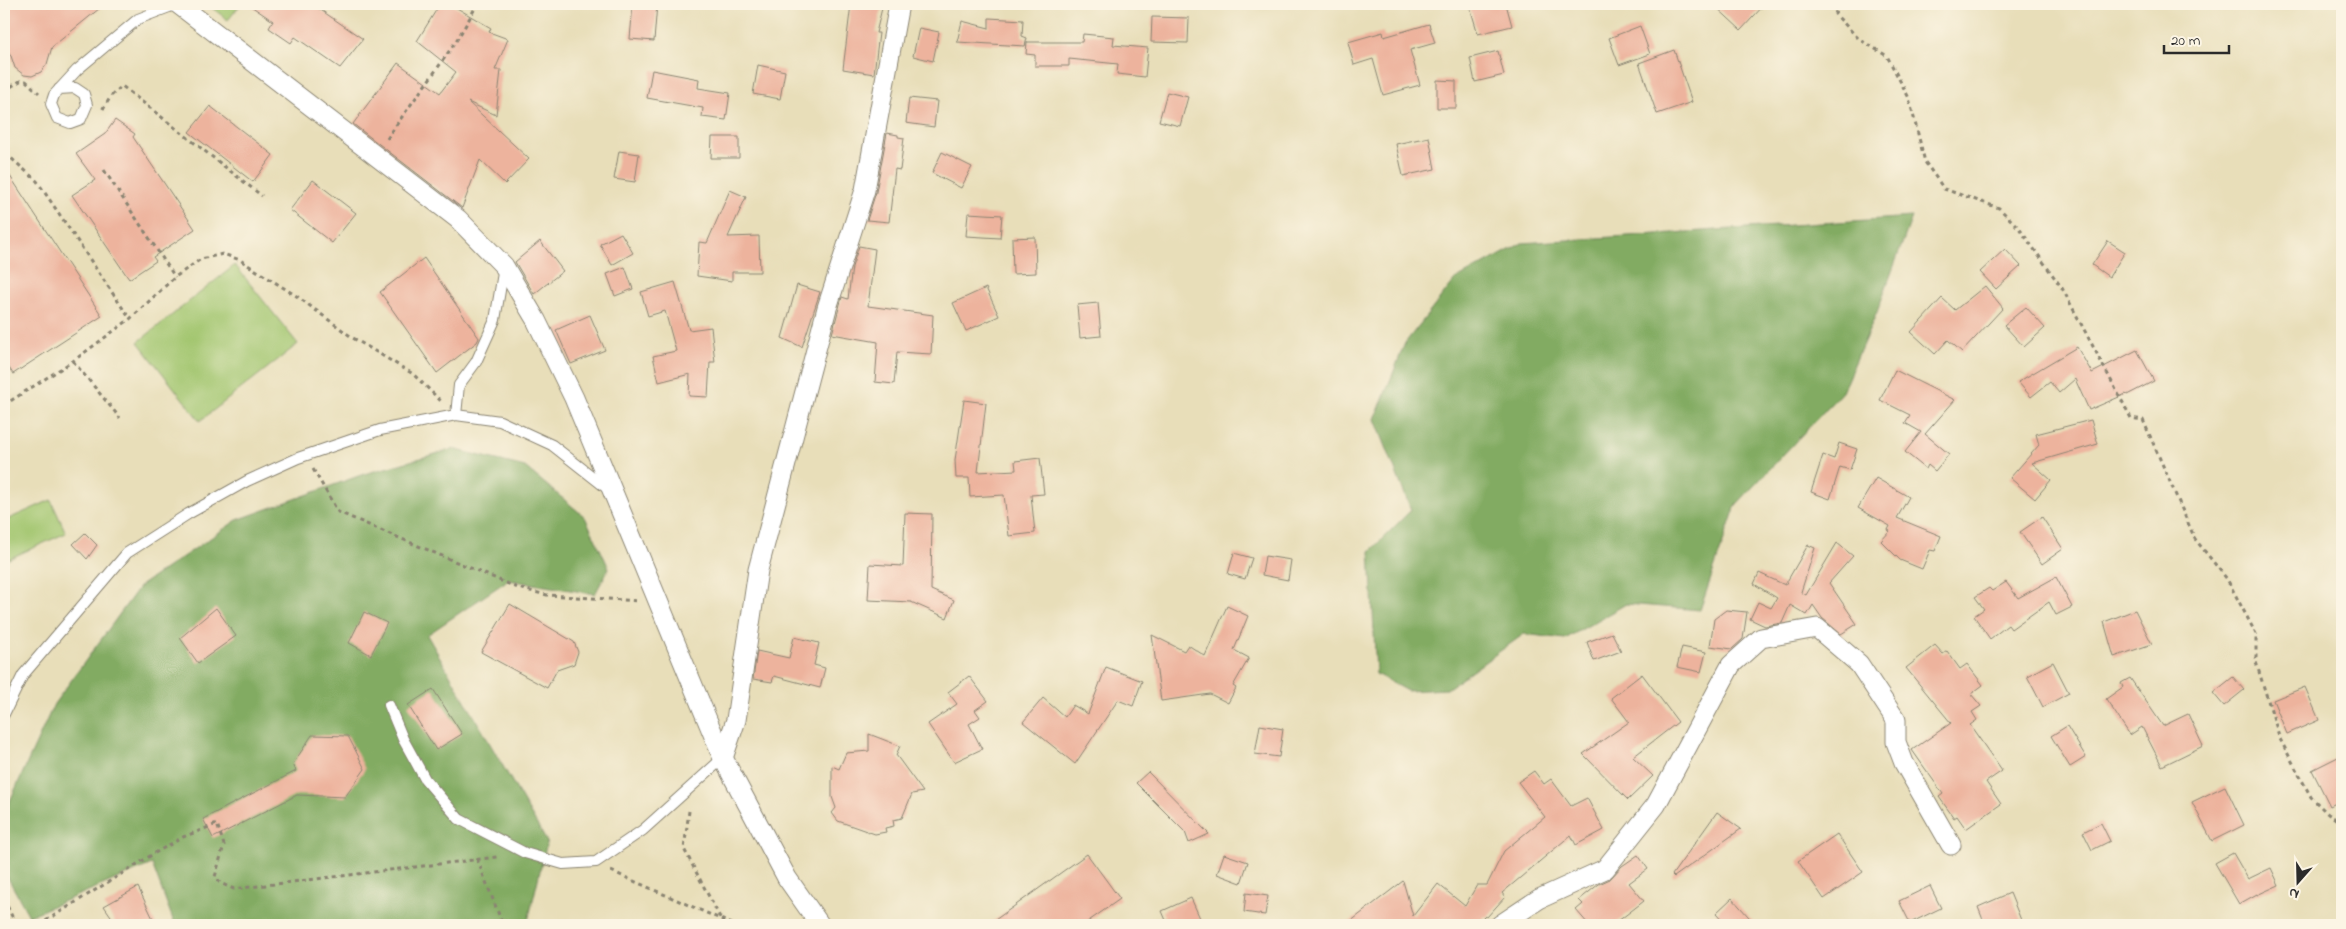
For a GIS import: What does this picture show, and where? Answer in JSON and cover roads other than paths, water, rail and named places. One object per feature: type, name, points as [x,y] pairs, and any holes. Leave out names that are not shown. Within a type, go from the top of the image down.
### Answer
[{"type":"street","points":[[178,4],[458,219],[504,266],[536,320],[574,398],[723,758],[787,878],[820,925]]},
{"type":"street","points":[[723,758],[736,720],[758,570],[827,308],[865,190],[899,4]]},
{"type":"street","points":[[1500,925],[1538,899],[1605,869],[1656,805],[1731,665],[1761,638],[1817,628],[1859,664],[1896,720],[1896,742],[1904,763],[1951,845]]},
{"type":"lane","points":[[59,89],[75,88],[84,94],[87,105],[80,119],[70,123],[57,118],[51,104],[54,95],[59,89],[78,70],[138,19],[178,4]]},
{"type":"lane","points":[[456,415],[459,385],[476,362],[494,320],[504,266]]},
{"type":"lane","points":[[4,714],[23,675],[126,553],[188,514],[247,481],[306,455],[380,430],[456,415],[500,422],[552,445],[613,493]]},
{"type":"lane","points":[[389,705],[402,739],[426,780],[459,819],[525,853],[563,864],[596,862],[643,830],[723,758]]}]
